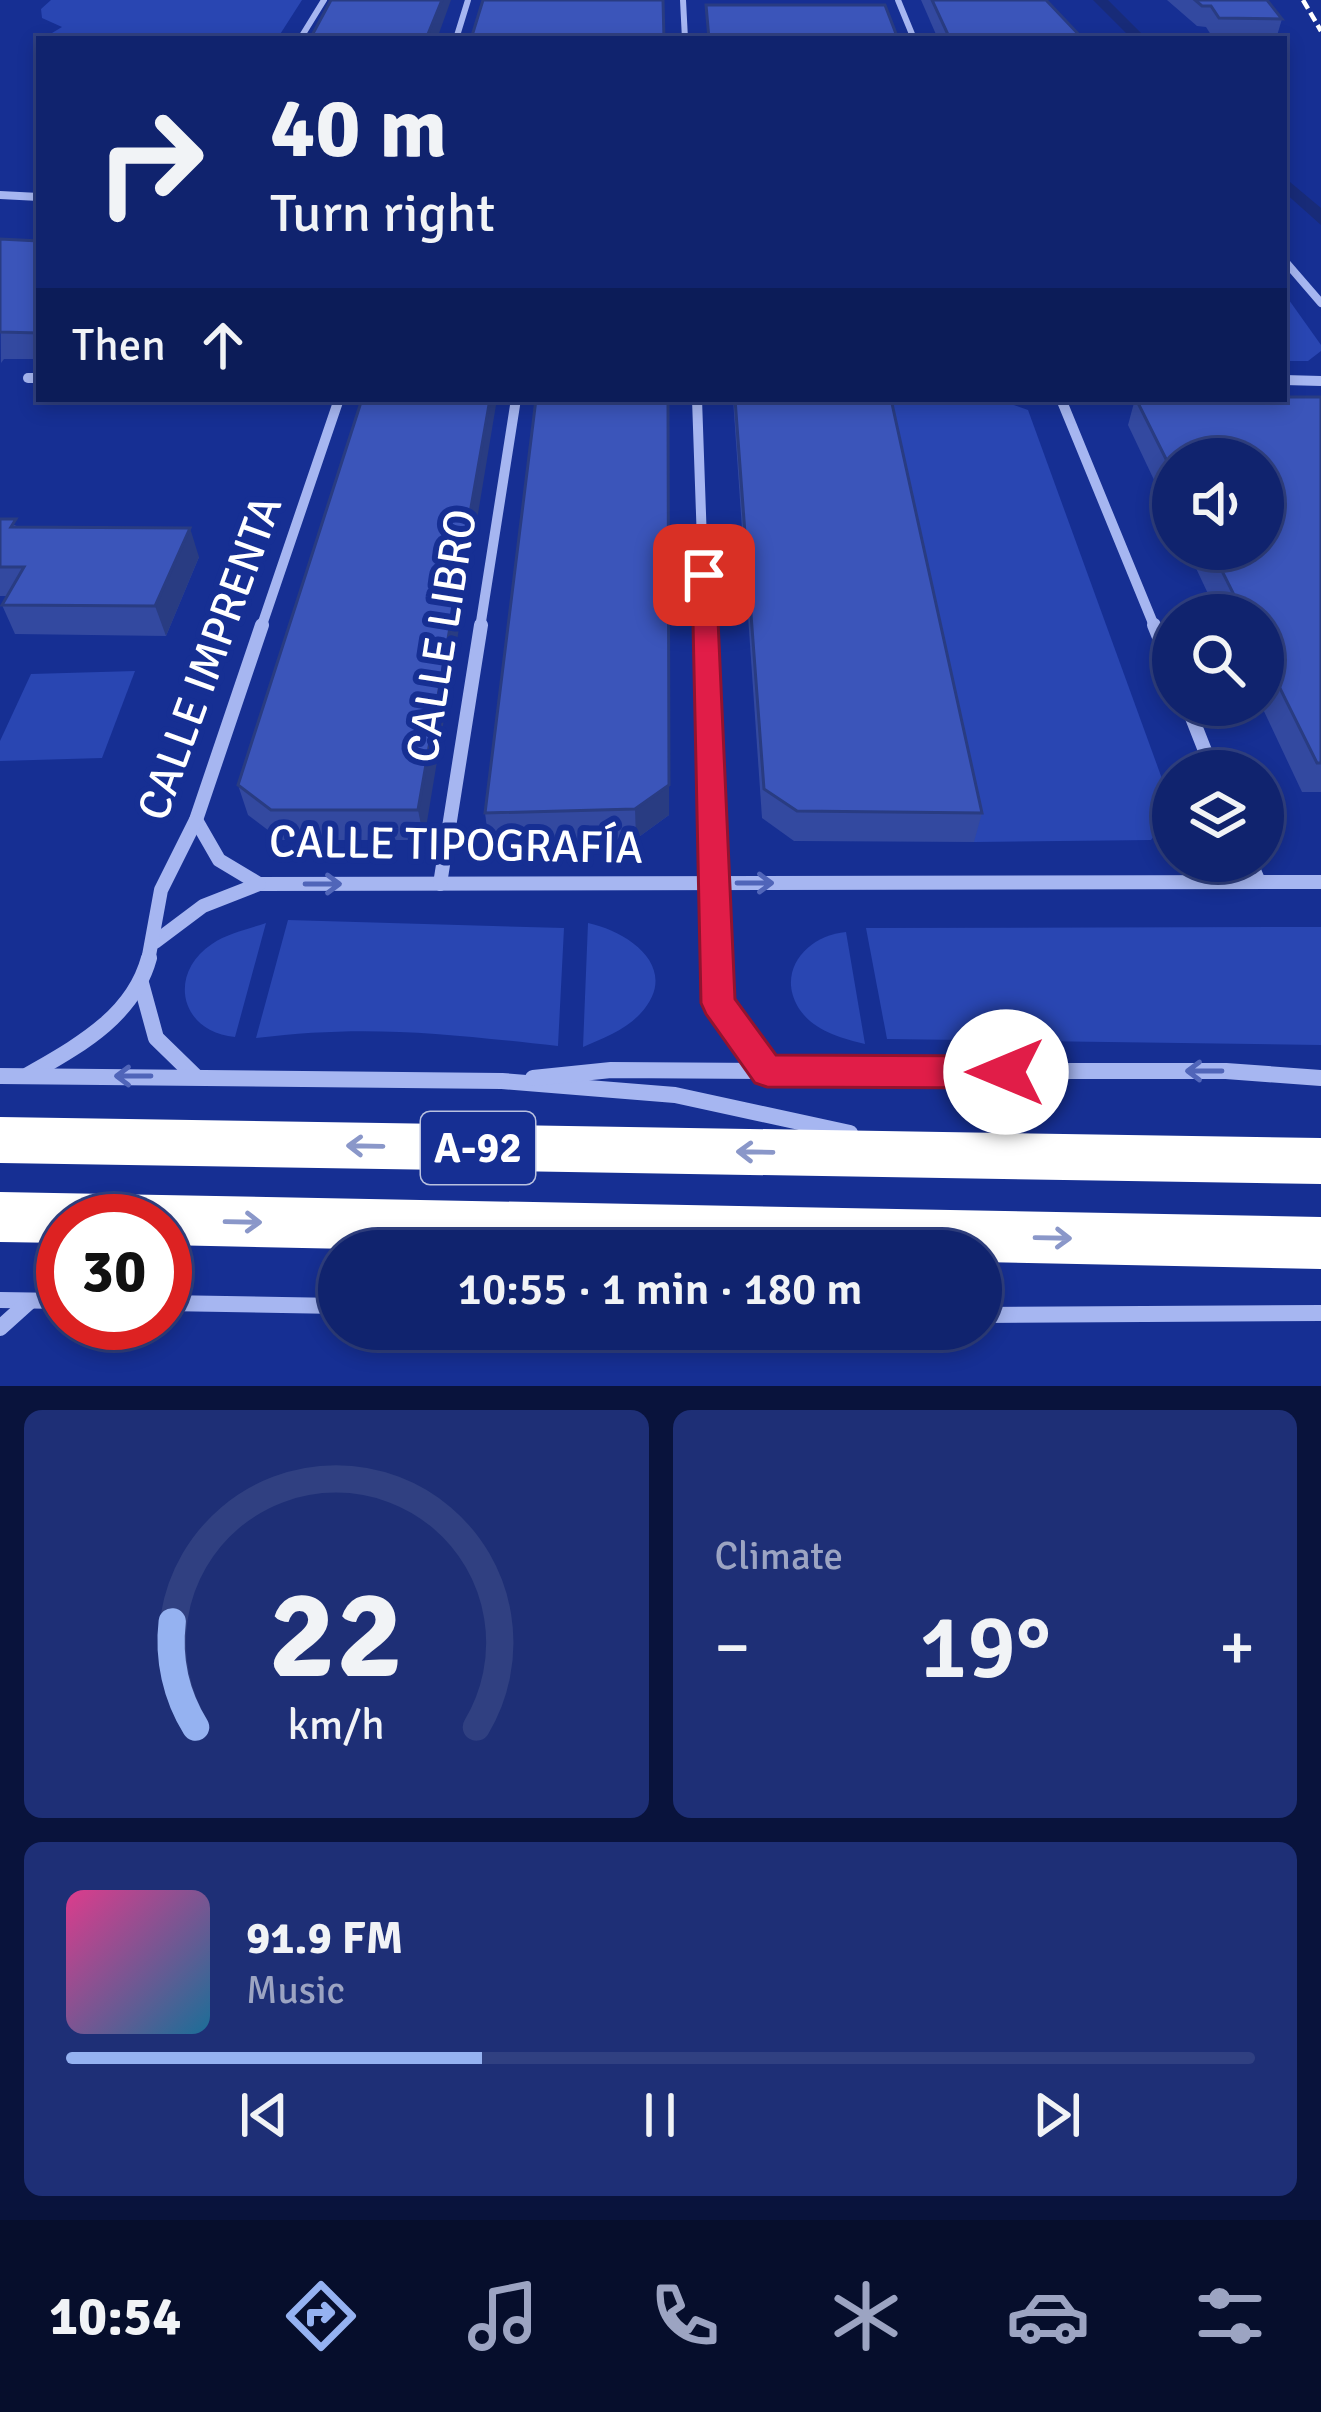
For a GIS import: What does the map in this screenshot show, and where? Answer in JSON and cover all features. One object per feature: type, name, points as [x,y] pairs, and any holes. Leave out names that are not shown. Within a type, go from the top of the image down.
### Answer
[{"type":"highway","name":"A-92","points":[[0,1140],[1321,1161]]},
{"type":"highway","name":"A-92","points":[[0,1217],[1321,1243]]},
{"type":"street","points":[[302,36],[324,0]]},
{"type":"street","points":[[457,36],[468,0]]},
{"type":"street","points":[[683,0],[685,36]]},
{"type":"street","points":[[898,0],[913,36]]},
{"type":"street","points":[[0,195],[36,197]]},
{"type":"street","points":[[1287,263],[1321,303]]},
{"type":"street","points":[[1287,380],[1321,380]]},
{"type":"street","name":"CALLE IMPRENTA","points":[[26,1076],[93,1038],[141,983],[154,941],[155,913],[172,862],[196,820],[338,402]]},
{"type":"street","name":"CALLE LIBRO","points":[[440,884],[516,402]]},
{"type":"street","points":[[697,402],[718,1003],[767,1071]]},
{"type":"street","points":[[1062,402],[1152,621]]},
{"type":"street","name":"CALLE TIPOGRAFÍA","points":[[196,820],[207,850],[228,870],[260,884],[1259,882]]},
{"type":"street","name":"CALLE TIPOGRAFÍA","points":[[1284,882],[1321,882]]},
{"type":"street","points":[[154,941],[214,896],[260,884]]},
{"type":"street","points":[[141,983],[156,1038],[196,1076]]},
{"type":"street","points":[[502,1081],[611,1070],[1226,1071],[1321,1078]]},
{"type":"street","points":[[0,1076],[502,1081],[675,1095],[956,1156]]},
{"type":"street","points":[[0,1300],[36,1300]]},
{"type":"street","points":[[0,1328],[30,1300]]},
{"type":"street","points":[[192,1303],[318,1306]]},
{"type":"street","points":[[1002,1316],[1321,1313]]},
{"type":"shaded area","points":[[51,0],[302,0],[279,36],[47,36],[62,27],[42,18],[41,9]]},
{"type":"shaded area","points":[[1287,297],[1321,345],[1321,351],[1308,361],[1287,361]]},
{"type":"shaded area","points":[[882,402],[1005,402],[1028,410],[1152,751],[1151,840],[974,842]]},
{"type":"shaded area","points":[[135,671],[102,758],[0,761],[0,741],[31,674]]},
{"type":"shaded area","points":[[288,920],[564,928],[558,1046],[372,1031],[256,1038]]},
{"type":"shaded area","points":[[266,923],[235,1037],[216,1033],[202,1025],[186,1000],[189,970],[212,944]]},
{"type":"shaded area","points":[[588,923],[634,944],[646,955],[656,982],[652,998],[634,1020],[583,1047]]},
{"type":"shaded area","points":[[1321,927],[1321,1045],[887,1039],[866,928]]},
{"type":"shaded area","points":[[846,932],[865,1044],[819,1027],[804,1015],[792,993],[791,980],[800,956],[820,940]]},
{"type":"building","points":[[331,0],[442,0],[427,36],[312,36]]},
{"type":"building","points":[[483,0],[663,0],[664,36],[472,36]]},
{"type":"building","points":[[932,0],[1046,0],[1080,36],[949,36]]},
{"type":"building","points":[[1195,0],[1267,0],[1282,19],[1219,18],[1211,6]]},
{"type":"building","points":[[706,5],[885,5],[897,36],[709,36]]},
{"type":"building","points":[[0,239],[36,241],[36,333],[0,332]]},
{"type":"building","points":[[1287,397],[1321,397],[1321,763],[1284,696],[1284,594],[1234,594],[1222,570],[1284,570],[1284,438],[1156,438],[1138,402],[1287,402]]},
{"type":"building","points":[[361,402],[489,402],[418,810],[271,810],[238,785]]},
{"type":"building","points":[[536,402],[668,402],[669,785],[635,809],[485,813]]},
{"type":"building","points":[[735,402],[892,402],[982,813],[797,811],[764,789]]},
{"type":"building","points":[[0,519],[16,519],[11,527],[190,528],[155,606],[2,605],[24,567],[0,567]]},
{"type":"waterway","points":[[1100,0],[1137,36]]},
{"type":"waterway","points":[[1287,185],[1321,219]]},
{"type":"railway","points":[[1303,0],[1321,31]]},
{"type":"route","points":[[704,575],[718,1003],[767,1071],[1006,1072]]}]
